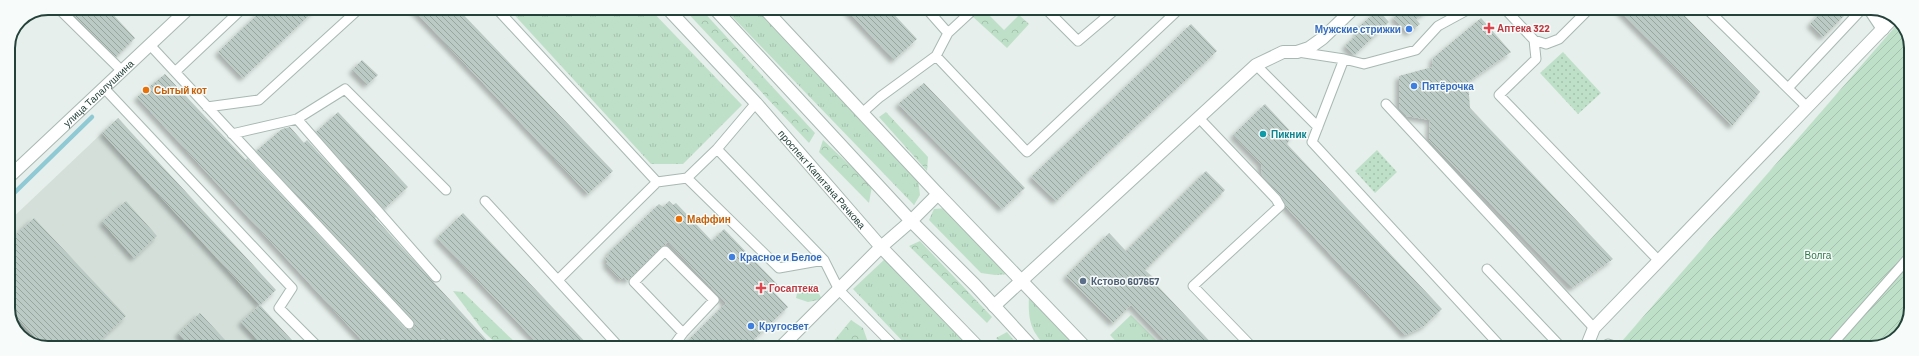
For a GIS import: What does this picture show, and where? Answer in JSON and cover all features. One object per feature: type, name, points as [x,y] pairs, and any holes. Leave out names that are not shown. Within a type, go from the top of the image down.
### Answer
[{"type":"street","name":"улица Талалушкина","points":[[15,171],[182,15]]},
{"type":"street","name":"проспект Капитана Рачкова","points":[[674,15],[756,103],[881,247],[972,341]]},
{"type":"street","points":[[720,15],[911,222],[1026,341]]},
{"type":"street","points":[[771,15],[938,194],[1079,341]]},
{"type":"street","points":[[994,306],[1256,65],[1283,52],[1297,52],[1309,48],[1323,38],[1347,15]]},
{"type":"street","points":[[1874,15],[1883,29]]},
{"type":"street","points":[[1589,341],[1594,328],[1890,21]]},
{"type":"street","points":[[789,339],[881,247],[911,222],[938,194]]},
{"type":"lane","points":[[65,15],[122,71]]},
{"type":"lane","points":[[175,72],[236,15]]},
{"type":"lane","points":[[207,107],[259,100],[352,15]]},
{"type":"lane","points":[[502,15],[657,182]]},
{"type":"lane","points":[[932,15],[948,33]]},
{"type":"lane","points":[[862,113],[880,97],[936,56],[948,33],[967,15]]},
{"type":"lane","points":[[1052,15],[1078,41],[1109,15]]},
{"type":"lane","points":[[936,56],[1026,152],[1173,15]]},
{"type":"lane","points":[[1297,52],[1344,59],[1364,64],[1416,50],[1438,26],[1458,15]]},
{"type":"lane","points":[[1511,15],[1534,40],[1546,44],[1559,39],[1583,15]]},
{"type":"lane","points":[[1713,15],[1807,107]]},
{"type":"lane","points":[[1788,88],[1856,15]]},
{"type":"lane","points":[[1534,40],[1536,59],[1499,95],[1659,261]]},
{"type":"lane","points":[[150,45],[409,324]]},
{"type":"lane","points":[[1344,59],[1312,142],[1496,341]]},
{"type":"lane","points":[[1256,65],[1318,127]]},
{"type":"lane","points":[[104,88],[292,288],[279,308],[312,341]]},
{"type":"lane","points":[[232,134],[296,119],[345,89],[446,190]]},
{"type":"lane","points":[[558,280],[657,182],[687,178],[717,149],[756,103]]},
{"type":"lane","points":[[1386,104],[1594,328]]},
{"type":"lane","points":[[1199,118],[1276,199],[1280,206],[1193,286],[1246,341]]},
{"type":"lane","points":[[296,119],[436,277]]},
{"type":"lane","points":[[717,149],[824,260],[839,290],[889,341]]},
{"type":"lane","points":[[687,178],[778,268],[824,260]]},
{"type":"lane","points":[[485,201],[614,341]]},
{"type":"lane","points":[[677,341],[714,300],[665,251],[634,282],[683,333]]},
{"type":"lane","points":[[1834,341],[1904,263]]},
{"type":"lane","points":[[1487,269],[1555,341]]},
{"type":"shaded area","points":[[102,133],[260,305],[242,322],[259,341],[43,341],[29,336],[20,327],[15,311],[15,215]]},
{"type":"green space","points":[[514,15],[656,15],[742,105],[683,164],[651,164]]},
{"type":"green space","points":[[690,15],[706,15],[815,133],[809,143]]},
{"type":"green space","points":[[731,15],[763,15],[918,179],[920,195],[914,205]]},
{"type":"green space","points":[[989,15],[1004,30],[1019,15],[1029,24],[1007,48],[972,16]]},
{"type":"green space","name":"Волга","points":[[1896,26],[1902,35],[1904,45],[1904,313],[1900,325],[1890,336],[1884,339],[1871,341],[1622,341]]},
{"type":"green space","points":[[1563,52],[1601,93],[1578,114],[1540,73]]},
{"type":"green space","points":[[886,112],[928,157],[927,171],[879,117]]},
{"type":"green space","points":[[823,140],[872,186],[869,203],[819,152]]},
{"type":"green space","points":[[1377,150],[1397,172],[1375,193],[1355,171]]},
{"type":"green space","points":[[946,208],[1010,274],[995,275],[981,273],[929,220],[934,209]]},
{"type":"green space","points":[[920,241],[992,317],[987,323],[909,246]]},
{"type":"green space","points":[[886,258],[964,341],[902,341],[853,289]]},
{"type":"green space","points":[[813,284],[822,299],[808,302],[796,298],[799,285]]},
{"type":"green space","points":[[453,291],[463,292],[514,341],[494,341],[484,332]]},
{"type":"green space","points":[[1029,296],[1072,341],[1040,341],[1031,324]]},
{"type":"green space","points":[[1131,315],[1157,341],[1116,341],[1110,335]]},
{"type":"green space","points":[[851,320],[863,328],[868,341],[834,341]]},
{"type":"green space","points":[[1007,332],[1014,341],[999,341],[996,338]]},
{"type":"building","points":[[74,15],[114,15],[135,38],[116,57]]},
{"type":"building","points":[[257,15],[310,15],[243,78],[218,52]]},
{"type":"building","points":[[419,15],[464,15],[613,171],[588,194]]},
{"type":"building","points":[[852,15],[895,15],[917,39],[894,60]]},
{"type":"building","points":[[1372,15],[1383,15],[1389,22],[1354,55],[1345,46],[1359,32],[1356,29]]},
{"type":"building","points":[[1397,15],[1421,15],[1416,19],[1420,24],[1409,33],[1393,18]]},
{"type":"building","points":[[1624,15],[1684,15],[1760,92],[1732,126]]},
{"type":"building","points":[[1818,15],[1844,16],[1823,37],[1810,24]]},
{"type":"building","points":[[1481,18],[1511,52],[1468,82],[1470,108],[1613,259],[1572,288],[1429,140],[1430,120],[1406,116],[1399,109],[1399,76],[1432,67],[1433,58]]},
{"type":"building","points":[[1191,24],[1217,51],[1056,201],[1031,177]]},
{"type":"building","points":[[362,60],[378,75],[367,85],[352,70]]},
{"type":"building","points":[[165,74],[246,160],[247,158],[405,328],[410,330],[413,328],[415,323],[413,320],[256,151],[282,129],[290,127],[304,143],[307,140],[376,217],[375,218],[488,341],[448,341],[444,338],[438,341],[363,341],[137,97]]},
{"type":"building","points":[[924,83],[1025,188],[1002,209],[898,104]]},
{"type":"building","points":[[1265,104],[1293,134],[1287,144],[1442,309],[1424,326],[1405,335],[1286,207],[1280,195],[1262,175],[1261,164],[1233,135]]},
{"type":"building","points":[[338,112],[408,187],[384,209],[316,132]]},
{"type":"building","points":[[118,118],[276,290],[260,305],[102,133]]},
{"type":"building","points":[[1206,171],[1225,190],[1145,270],[1156,280],[1154,282],[1209,341],[1165,341],[1131,305],[1113,323],[1066,276],[1109,233],[1126,251]]},
{"type":"building","points":[[126,201],[157,236],[134,258],[102,222]]},
{"type":"building","points":[[669,201],[673,205],[676,203],[712,241],[724,229],[778,285],[772,290],[788,307],[752,341],[687,341],[726,303],[668,242],[627,281],[624,277],[621,280],[606,264],[608,262],[605,258],[609,255],[608,253],[659,204],[663,207]]},
{"type":"building","points":[[463,213],[584,341],[535,341],[437,238]]},
{"type":"building","points":[[34,218],[126,316],[99,341],[43,341],[37,339],[16,317],[15,236]]},
{"type":"building","points":[[260,305],[293,341],[259,341],[241,322]]},
{"type":"building","points":[[200,313],[226,341],[185,341],[178,334]]},
{"type":"waterway","points":[[15,192],[92,117]]},
{"type":"place","name":"Аптека 322","points":[[1489,28]]},
{"type":"place","name":"Мужские стрижки","points":[[1409,29]]},
{"type":"place","name":"Пятёрочка","points":[[1414,86]]},
{"type":"place","name":"Сытый кот","points":[[146,90]]},
{"type":"place","name":"Пикник","points":[[1263,134]]},
{"type":"place","name":"Маффин","points":[[679,219]]},
{"type":"place","name":"Красное и Белое","points":[[732,257]]},
{"type":"place","name":"Кстово 607657","points":[[1083,281]]},
{"type":"place","name":"Госаптека","points":[[761,288]]},
{"type":"place","name":"Кругосвет","points":[[751,326]]}]
